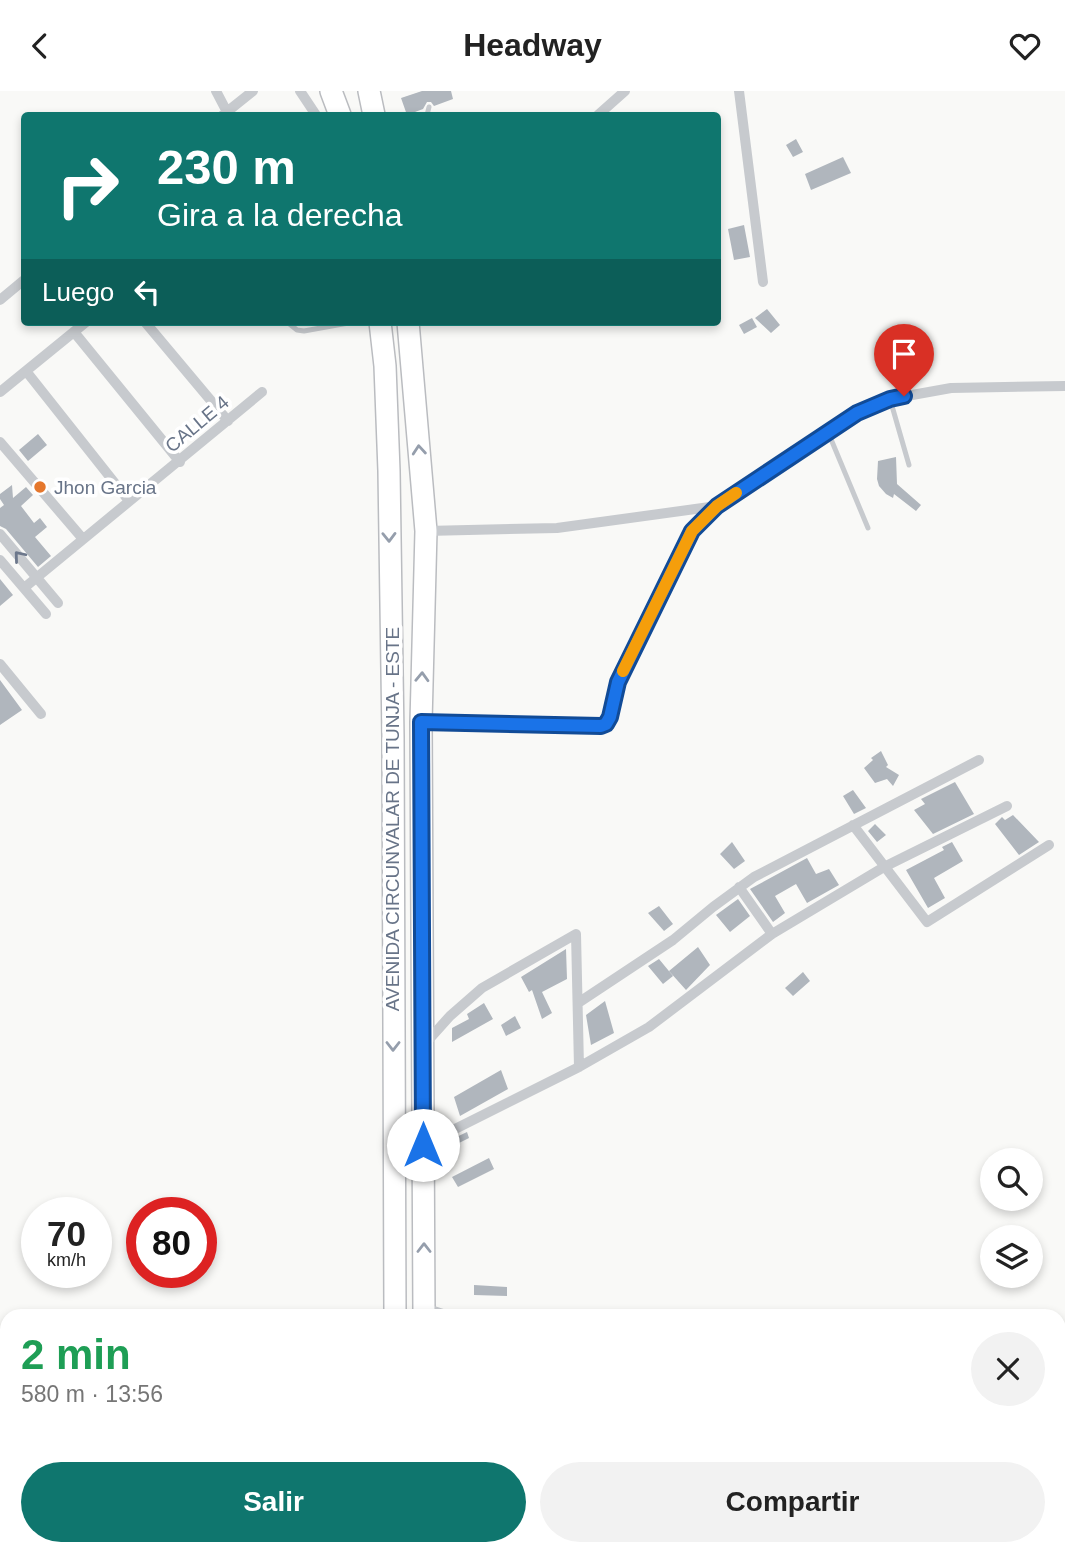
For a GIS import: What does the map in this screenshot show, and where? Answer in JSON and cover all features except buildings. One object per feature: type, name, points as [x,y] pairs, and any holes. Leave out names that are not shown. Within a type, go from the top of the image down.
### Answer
[{"type":"highway","points":[[331,91],[339,112]]},
{"type":"highway","points":[[369,91],[373,112]]},
{"type":"highway","name":"AVENIDA CIRCUNVALAR DE TUNJA - ESTE","points":[[380,326],[385,366],[389,471],[393,737],[395,1309]]},
{"type":"highway","name":"AVENIDA CIRCUNVALAR DE TUNJA - ESTE","points":[[408,326],[426,531],[421,722],[424,1309]]},
{"type":"street","points":[[216,91],[224,112]]},
{"type":"street","points":[[227,112],[253,91]]},
{"type":"street","points":[[300,91],[314,112]]},
{"type":"street","points":[[601,112],[625,91]]},
{"type":"street","points":[[738,91],[763,282]]},
{"type":"street","points":[[0,300],[21,282]]},
{"type":"street","points":[[0,392],[81,326]]},
{"type":"street","points":[[148,326],[228,421]]},
{"type":"street","points":[[74,332],[180,462]]},
{"type":"street","points":[[26,370],[130,502]]},
{"type":"street","points":[[421,722],[606,724],[618,682],[692,531],[717,506],[857,413],[890,399],[951,388],[1065,386]]},
{"type":"street","name":"CALLE 4","points":[[24,588],[262,392]]},
{"type":"street","points":[[0,442],[83,539]]},
{"type":"street","points":[[426,531],[557,528],[717,506]]},
{"type":"street","points":[[0,534],[58,603]]},
{"type":"street","points":[[0,560],[46,614]]},
{"type":"street","points":[[0,664],[41,715]]},
{"type":"street","points":[[578,1003],[673,940],[754,877],[979,760]]},
{"type":"street","points":[[423,1145],[579,1067],[649,1027],[772,933],[884,867],[1007,806]]},
{"type":"street","points":[[853,825],[927,922],[1048,845]]},
{"type":"street","points":[[739,887],[772,933]]},
{"type":"street","points":[[423,1048],[450,1016],[482,988],[576,934],[579,1067]]},
{"type":"lane","points":[[428,112],[429,107]]},
{"type":"lane","points":[[292,326],[304,331],[320,326]]},
{"type":"lane","points":[[890,399],[909,465]]},
{"type":"lane","points":[[828,432],[869,528]]},
{"type":"slow traffic","points":[[623,671],[692,531],[717,506],[736,493]]},
{"type":"place","name":"Jhon Garcia","points":[[40,487]]},
{"type":"route","points":[[423,1145],[421,722],[606,724],[618,682],[692,531],[717,506],[857,413],[904,396]]}]
